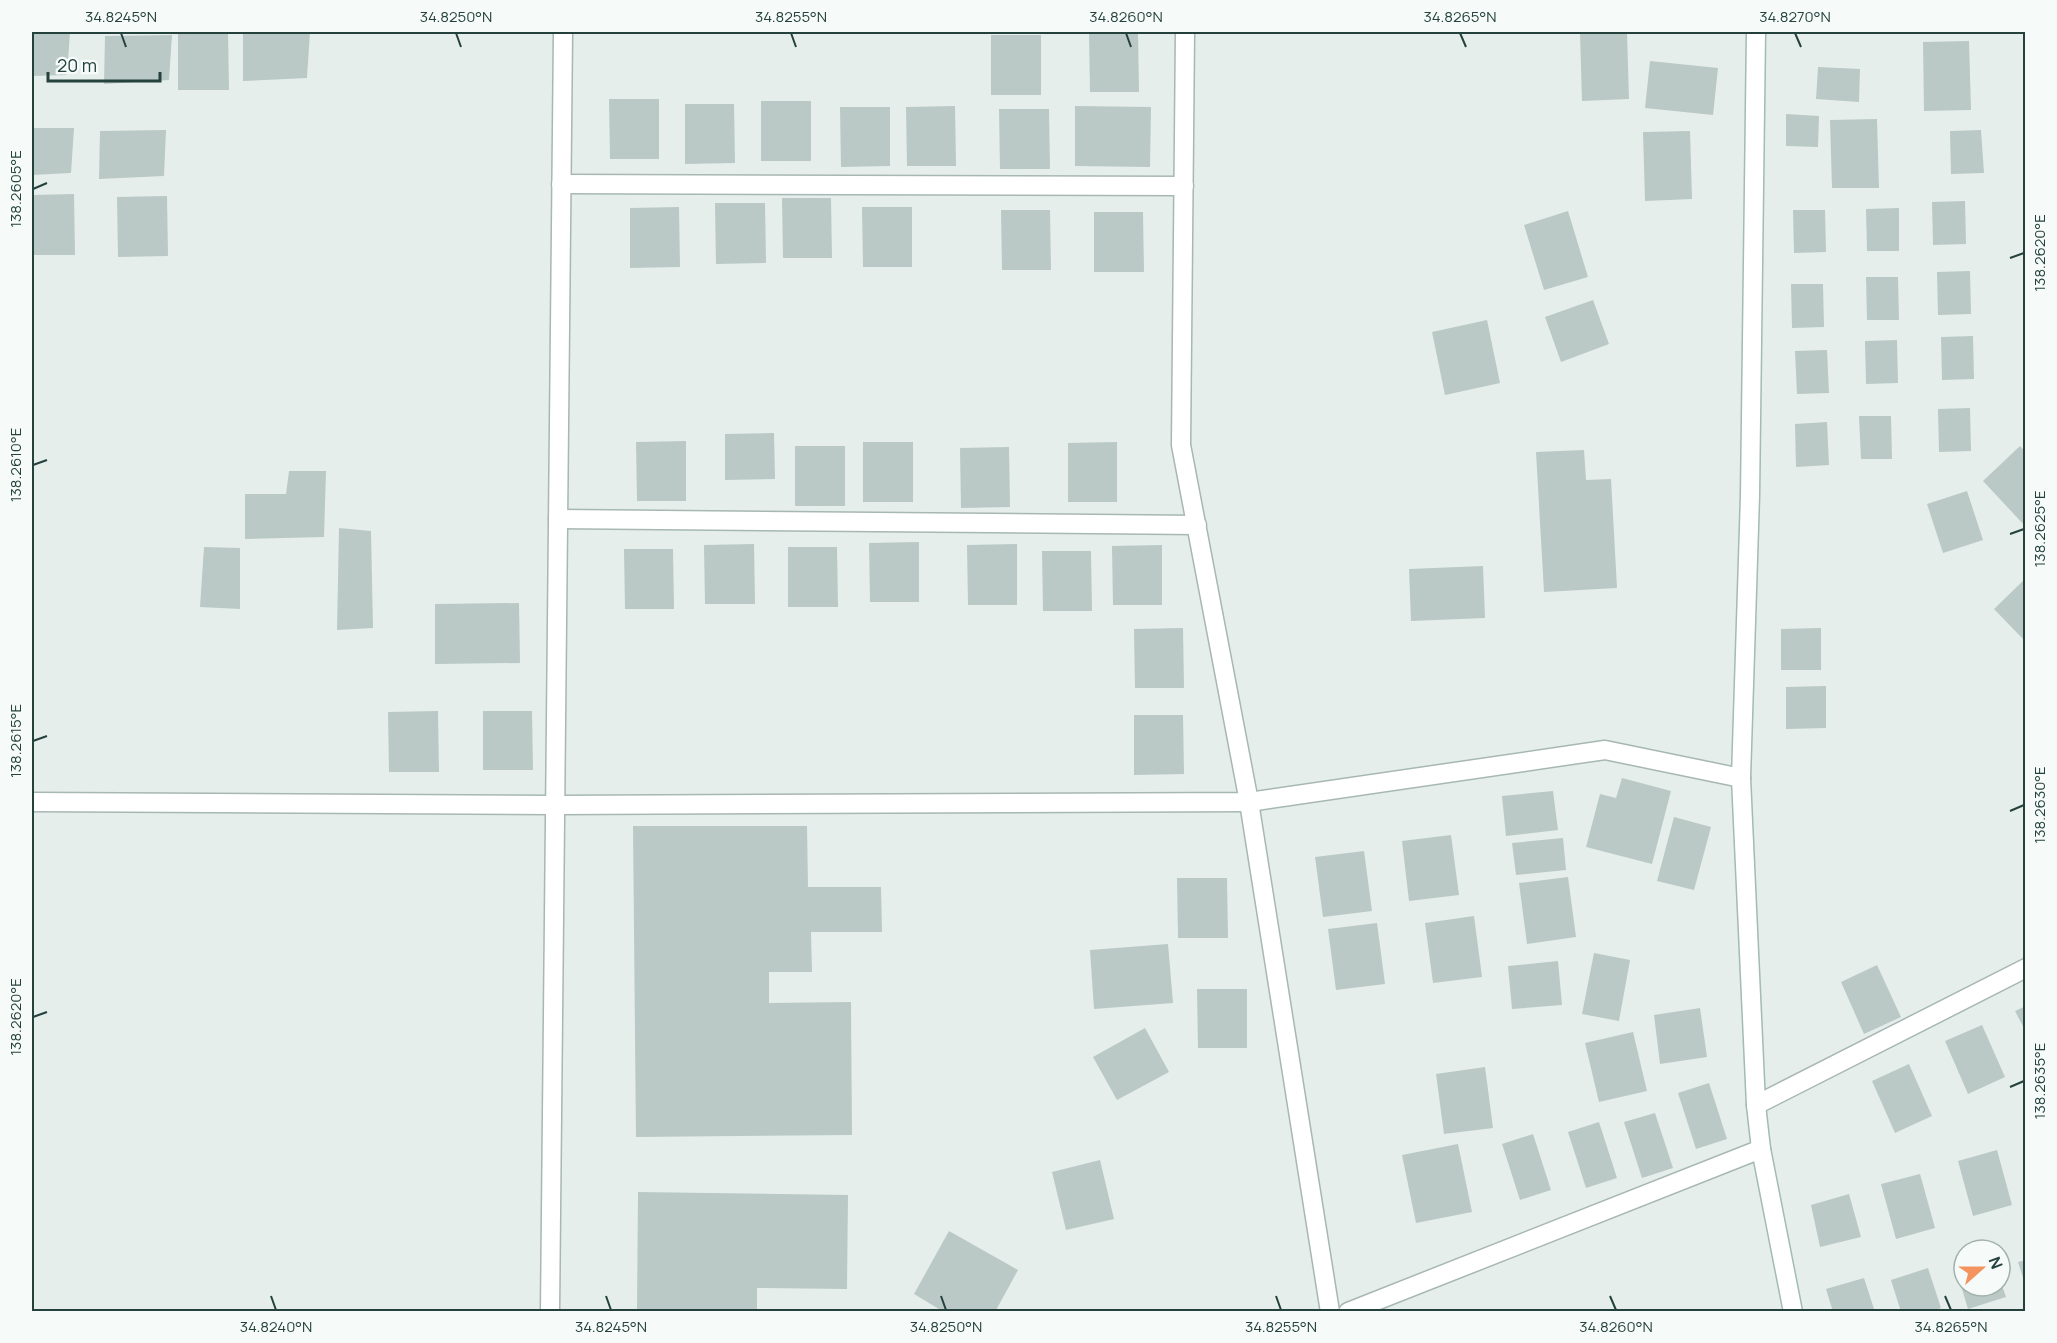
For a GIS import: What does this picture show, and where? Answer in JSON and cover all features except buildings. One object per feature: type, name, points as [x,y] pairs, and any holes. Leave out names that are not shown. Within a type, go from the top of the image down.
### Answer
[{"type":"street","points":[[550,1311],[563,32]]},
{"type":"street","points":[[1185,32],[1181,445],[1249,802],[1330,1311]]},
{"type":"street","points":[[1756,32],[1749,496],[1741,778],[1756,1106],[1761,1149],[1793,1311]]},
{"type":"street","points":[[561,184],[1184,186]]},
{"type":"street","points":[[558,519],[1197,525]]},
{"type":"street","points":[[32,802],[556,805],[1249,802],[1605,750],[1741,778]]},
{"type":"street","points":[[1756,1106],[2025,968]]},
{"type":"street","points":[[1348,1311],[1761,1149]]}]
